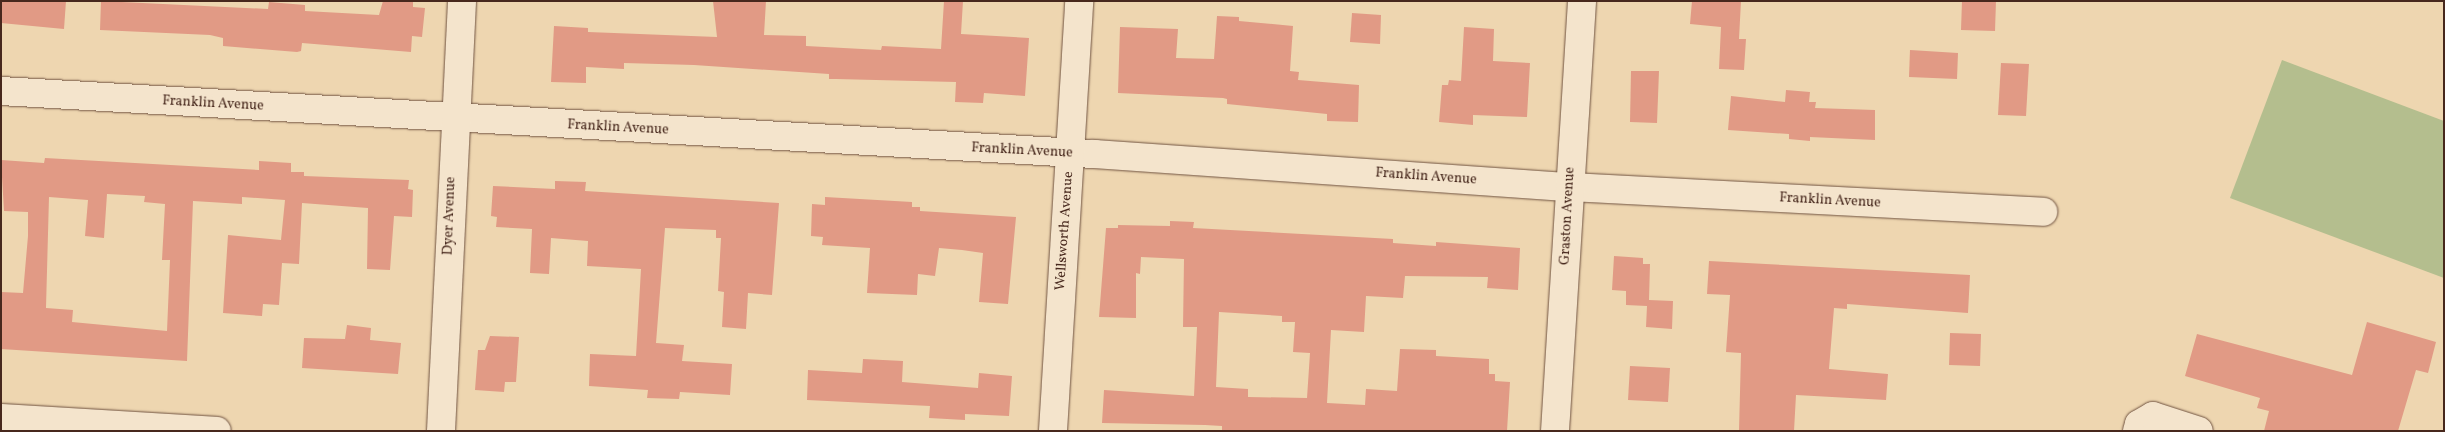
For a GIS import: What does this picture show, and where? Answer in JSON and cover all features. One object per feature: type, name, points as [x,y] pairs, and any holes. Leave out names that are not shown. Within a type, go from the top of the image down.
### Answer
[{"type":"street","name":"Dyer Avenue","points":[[441,431],[454,119],[462,1]]},
{"type":"street","name":"Wellsworth Avenue","points":[[1053,431],[1079,1]]},
{"type":"street","name":"Graston Avenue","points":[[1556,431],[1582,1]]},
{"type":"street","name":"Franklin Avenue","points":[[1,91],[1070,154],[1570,187],[2042,212]]},
{"type":"street","points":[[2137,431],[2139,424],[2153,416],[2199,431]]},
{"type":"street","points":[[1,418],[216,431]]},
{"type":"green space","points":[[2282,60],[2444,121],[2444,278],[2230,198]]},
{"type":"building","points":[[1,1],[66,1],[64,29],[1,23]]},
{"type":"building","points":[[101,1],[268,9],[269,2],[305,5],[305,11],[379,15],[383,1],[413,1],[413,7],[425,8],[422,37],[412,36],[411,52],[302,43],[301,51],[297,52],[223,46],[223,38],[210,35],[100,30]]},
{"type":"building","points":[[713,1],[766,1],[764,35],[806,36],[806,46],[881,50],[882,46],[941,49],[944,1],[963,1],[961,34],[1029,38],[1025,96],[984,93],[983,103],[955,102],[956,82],[829,79],[829,74],[694,65],[624,63],[624,69],[586,67],[586,83],[551,82],[554,26],[588,28],[588,32],[717,37]]},
{"type":"building","points":[[1692,1],[1741,1],[1739,39],[1746,39],[1744,70],[1719,69],[1721,27],[1690,24]]},
{"type":"building","points":[[1962,1],[1996,1],[1995,31],[1961,30]]},
{"type":"building","points":[[1352,13],[1381,15],[1380,44],[1350,42]]},
{"type":"building","points":[[1217,16],[1239,17],[1239,21],[1293,26],[1290,71],[1299,72],[1298,80],[1359,85],[1358,122],[1327,121],[1327,114],[1227,104],[1227,99],[1223,98],[1118,93],[1120,27],[1178,29],[1176,58],[1214,59]]},
{"type":"building","points":[[1464,27],[1494,29],[1493,61],[1530,63],[1527,117],[1473,115],[1473,125],[1439,122],[1442,85],[1448,85],[1449,80],[1461,81]]},
{"type":"building","points":[[1910,50],[1958,53],[1957,79],[1909,77]]},
{"type":"building","points":[[2001,63],[2029,64],[2026,116],[1998,115]]},
{"type":"building","points":[[1631,71],[1659,71],[1657,123],[1630,122]]},
{"type":"building","points":[[1786,90],[1810,92],[1809,102],[1816,102],[1815,108],[1875,110],[1875,140],[1810,137],[1810,141],[1789,139],[1789,134],[1728,130],[1731,96],[1785,102]]},
{"type":"building","points":[[45,158],[259,170],[259,161],[291,163],[291,172],[304,172],[304,176],[409,180],[408,189],[413,190],[412,217],[394,216],[390,270],[367,269],[368,208],[302,203],[299,264],[282,263],[279,305],[263,304],[262,316],[223,313],[228,235],[281,240],[285,200],[242,197],[242,204],[193,201],[187,361],[1,349],[1,292],[23,293],[28,212],[4,211],[1,160],[44,163]],"holes":[[[107,194],[145,196],[144,202],[165,204],[162,260],[170,260],[167,331],[72,322],[73,310],[46,308],[49,197],[88,200],[85,236],[104,238]]]},
{"type":"building","points":[[555,181],[586,182],[585,191],[779,203],[772,295],[748,293],[746,329],[722,327],[724,292],[718,291],[721,238],[716,238],[716,230],[665,228],[656,343],[684,345],[682,361],[732,364],[730,395],[680,392],[679,399],[647,398],[648,390],[589,386],[590,354],[636,356],[641,269],[587,266],[588,241],[551,238],[549,274],[530,273],[532,229],[496,227],[497,217],[491,216],[493,186],[555,189]]},
{"type":"building","points":[[825,197],[912,202],[912,207],[920,207],[920,211],[1016,217],[1008,304],[979,302],[983,253],[939,248],[935,276],[918,274],[917,295],[867,293],[870,248],[822,245],[823,237],[811,236],[812,204],[825,205]]},
{"type":"building","points":[[1170,221],[1194,222],[1193,228],[1393,239],[1393,243],[1436,246],[1436,242],[1520,248],[1518,290],[1487,288],[1488,277],[1405,276],[1403,298],[1366,296],[1364,332],[1331,330],[1327,403],[1365,405],[1366,389],[1397,391],[1400,349],[1436,350],[1436,356],[1489,359],[1489,374],[1495,374],[1495,381],[1510,382],[1507,431],[1222,431],[1222,426],[1102,423],[1104,390],[1194,396],[1197,327],[1183,327],[1184,259],[1141,257],[1140,274],[1136,273],[1136,318],[1099,317],[1106,228],[1118,228],[1118,225],[1170,226]],"holes":[[[1219,312],[1282,316],[1282,322],[1295,322],[1293,352],[1310,353],[1307,398],[1248,397],[1248,389],[1216,387]]]},
{"type":"building","points":[[1614,256],[1643,258],[1643,264],[1650,264],[1649,300],[1673,301],[1672,329],[1646,327],[1647,306],[1626,305],[1626,291],[1612,290]]},
{"type":"building","points":[[1709,261],[1970,275],[1968,313],[1847,304],[1847,309],[1834,308],[1829,369],[1888,374],[1886,400],[1796,395],[1794,431],[1739,431],[1741,353],[1726,352],[1730,295],[1707,294]]},
{"type":"building","points":[[2367,322],[2436,342],[2428,373],[2416,370],[2398,431],[2264,431],[2269,411],[2257,408],[2260,398],[2185,376],[2197,334],[2352,375]]},
{"type":"building","points":[[347,325],[371,328],[370,340],[401,343],[398,374],[302,368],[304,338],[345,339]]},
{"type":"building","points":[[1950,333],[1981,334],[1980,366],[1949,365]]},
{"type":"building","points":[[490,336],[519,337],[516,382],[505,382],[504,392],[475,390],[478,350],[485,350]]},
{"type":"building","points":[[863,359],[903,361],[902,382],[978,388],[979,373],[1012,376],[1009,416],[965,414],[965,420],[929,418],[930,406],[807,400],[808,370],[862,373]]},
{"type":"building","points":[[1630,366],[1670,368],[1668,402],[1628,400]]}]
